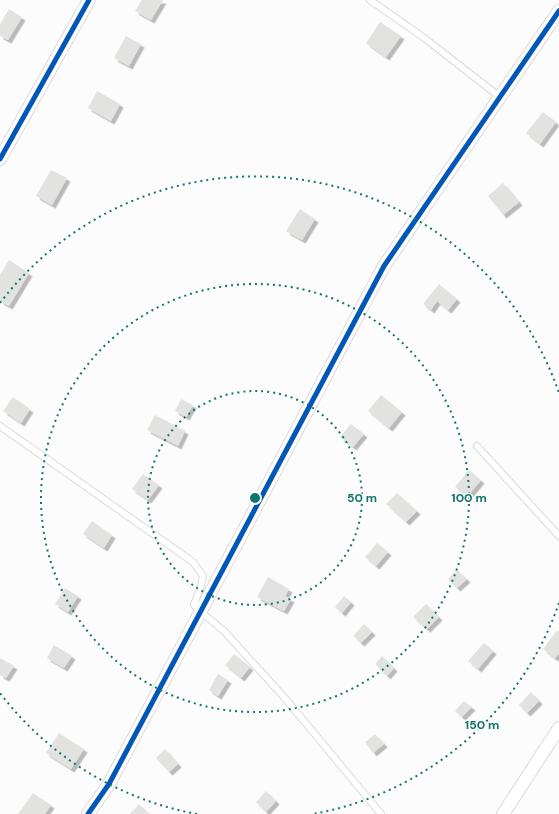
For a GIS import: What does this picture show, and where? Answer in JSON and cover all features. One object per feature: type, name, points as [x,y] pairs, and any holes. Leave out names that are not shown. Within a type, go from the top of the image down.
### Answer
[{"type":"street","points":[[0,159],[90,0]]},
{"type":"street","points":[[88,814],[109,784],[384,266],[559,11]]},
{"type":"street","points":[[503,814],[559,728]]},
{"type":"lane","points":[[370,0],[422,37],[500,97]]},
{"type":"lane","points":[[0,426],[193,562],[203,576],[194,605],[224,631],[284,697],[381,814]]},
{"type":"lane","points":[[477,446],[559,536]]},
{"type":"building","points":[[142,0],[163,0],[151,20],[135,11]]},
{"type":"building","points":[[9,9],[22,17],[8,40],[0,36],[0,24]]},
{"type":"building","points":[[380,22],[401,36],[386,57],[366,43]]},
{"type":"building","points":[[126,36],[141,44],[129,66],[114,58]]},
{"type":"building","points":[[97,91],[120,104],[111,121],[88,108]]},
{"type":"building","points":[[543,112],[556,122],[540,144],[526,133]]},
{"type":"building","points":[[51,170],[67,178],[52,205],[36,196]]},
{"type":"building","points":[[503,183],[519,202],[503,215],[488,196]]},
{"type":"building","points":[[300,209],[315,219],[302,240],[286,231]]},
{"type":"building","points":[[9,260],[29,273],[9,306],[0,301],[0,275]]},
{"type":"building","points":[[439,284],[457,299],[448,310],[437,301],[431,310],[423,304]]},
{"type":"building","points":[[381,395],[402,412],[389,428],[368,411]]},
{"type":"building","points":[[13,397],[30,409],[21,423],[3,411]]},
{"type":"building","points":[[181,399],[193,405],[186,417],[175,411]]},
{"type":"building","points":[[155,415],[185,431],[178,446],[147,430]]},
{"type":"building","points":[[351,424],[364,434],[353,447],[340,437]]},
{"type":"building","points":[[469,470],[481,480],[467,497],[455,487]]},
{"type":"building","points":[[143,474],[159,485],[148,500],[132,489]]},
{"type":"building","points":[[397,493],[417,511],[406,522],[386,504]]},
{"type":"building","points":[[92,521],[112,535],[104,548],[83,534]]},
{"type":"building","points":[[377,543],[388,552],[376,566],[365,557]]},
{"type":"building","points":[[457,570],[467,579],[457,588],[448,579]]},
{"type":"building","points":[[268,577],[289,589],[285,596],[291,599],[284,611],[257,597]]},
{"type":"building","points":[[65,588],[78,596],[68,612],[55,604]]},
{"type":"building","points":[[344,596],[351,602],[342,613],[335,607]]},
{"type":"building","points":[[426,604],[439,617],[427,629],[413,617]]},
{"type":"building","points":[[364,624],[372,632],[361,643],[353,636]]},
{"type":"building","points":[[557,630],[559,632],[559,653],[555,658],[543,649]]},
{"type":"building","points":[[484,643],[493,651],[478,669],[468,661]]},
{"type":"building","points":[[54,645],[72,656],[64,668],[47,658]]},
{"type":"building","points":[[234,654],[250,667],[241,678],[225,665]]},
{"type":"building","points":[[382,656],[394,668],[387,676],[375,664]]},
{"type":"building","points":[[0,658],[14,666],[6,678],[0,675]]},
{"type":"building","points":[[218,674],[228,680],[218,696],[209,690]]},
{"type":"building","points":[[531,692],[539,701],[527,713],[519,705]]},
{"type":"building","points":[[464,701],[472,707],[462,717],[455,711]]},
{"type":"building","points":[[59,733],[84,749],[71,769],[46,753]]},
{"type":"building","points":[[375,734],[384,744],[373,753],[365,742]]},
{"type":"building","points":[[165,749],[178,764],[169,772],[156,758]]},
{"type":"building","points":[[266,791],[276,801],[266,812],[256,802]]},
{"type":"building","points":[[33,793],[51,805],[45,814],[18,814]]},
{"type":"building","points":[[139,804],[149,814],[130,814]]},
{"type":"cycle path","points":[[0,159],[89,0]]},
{"type":"cycle path","points":[[88,814],[109,784],[384,266],[559,11]]}]
